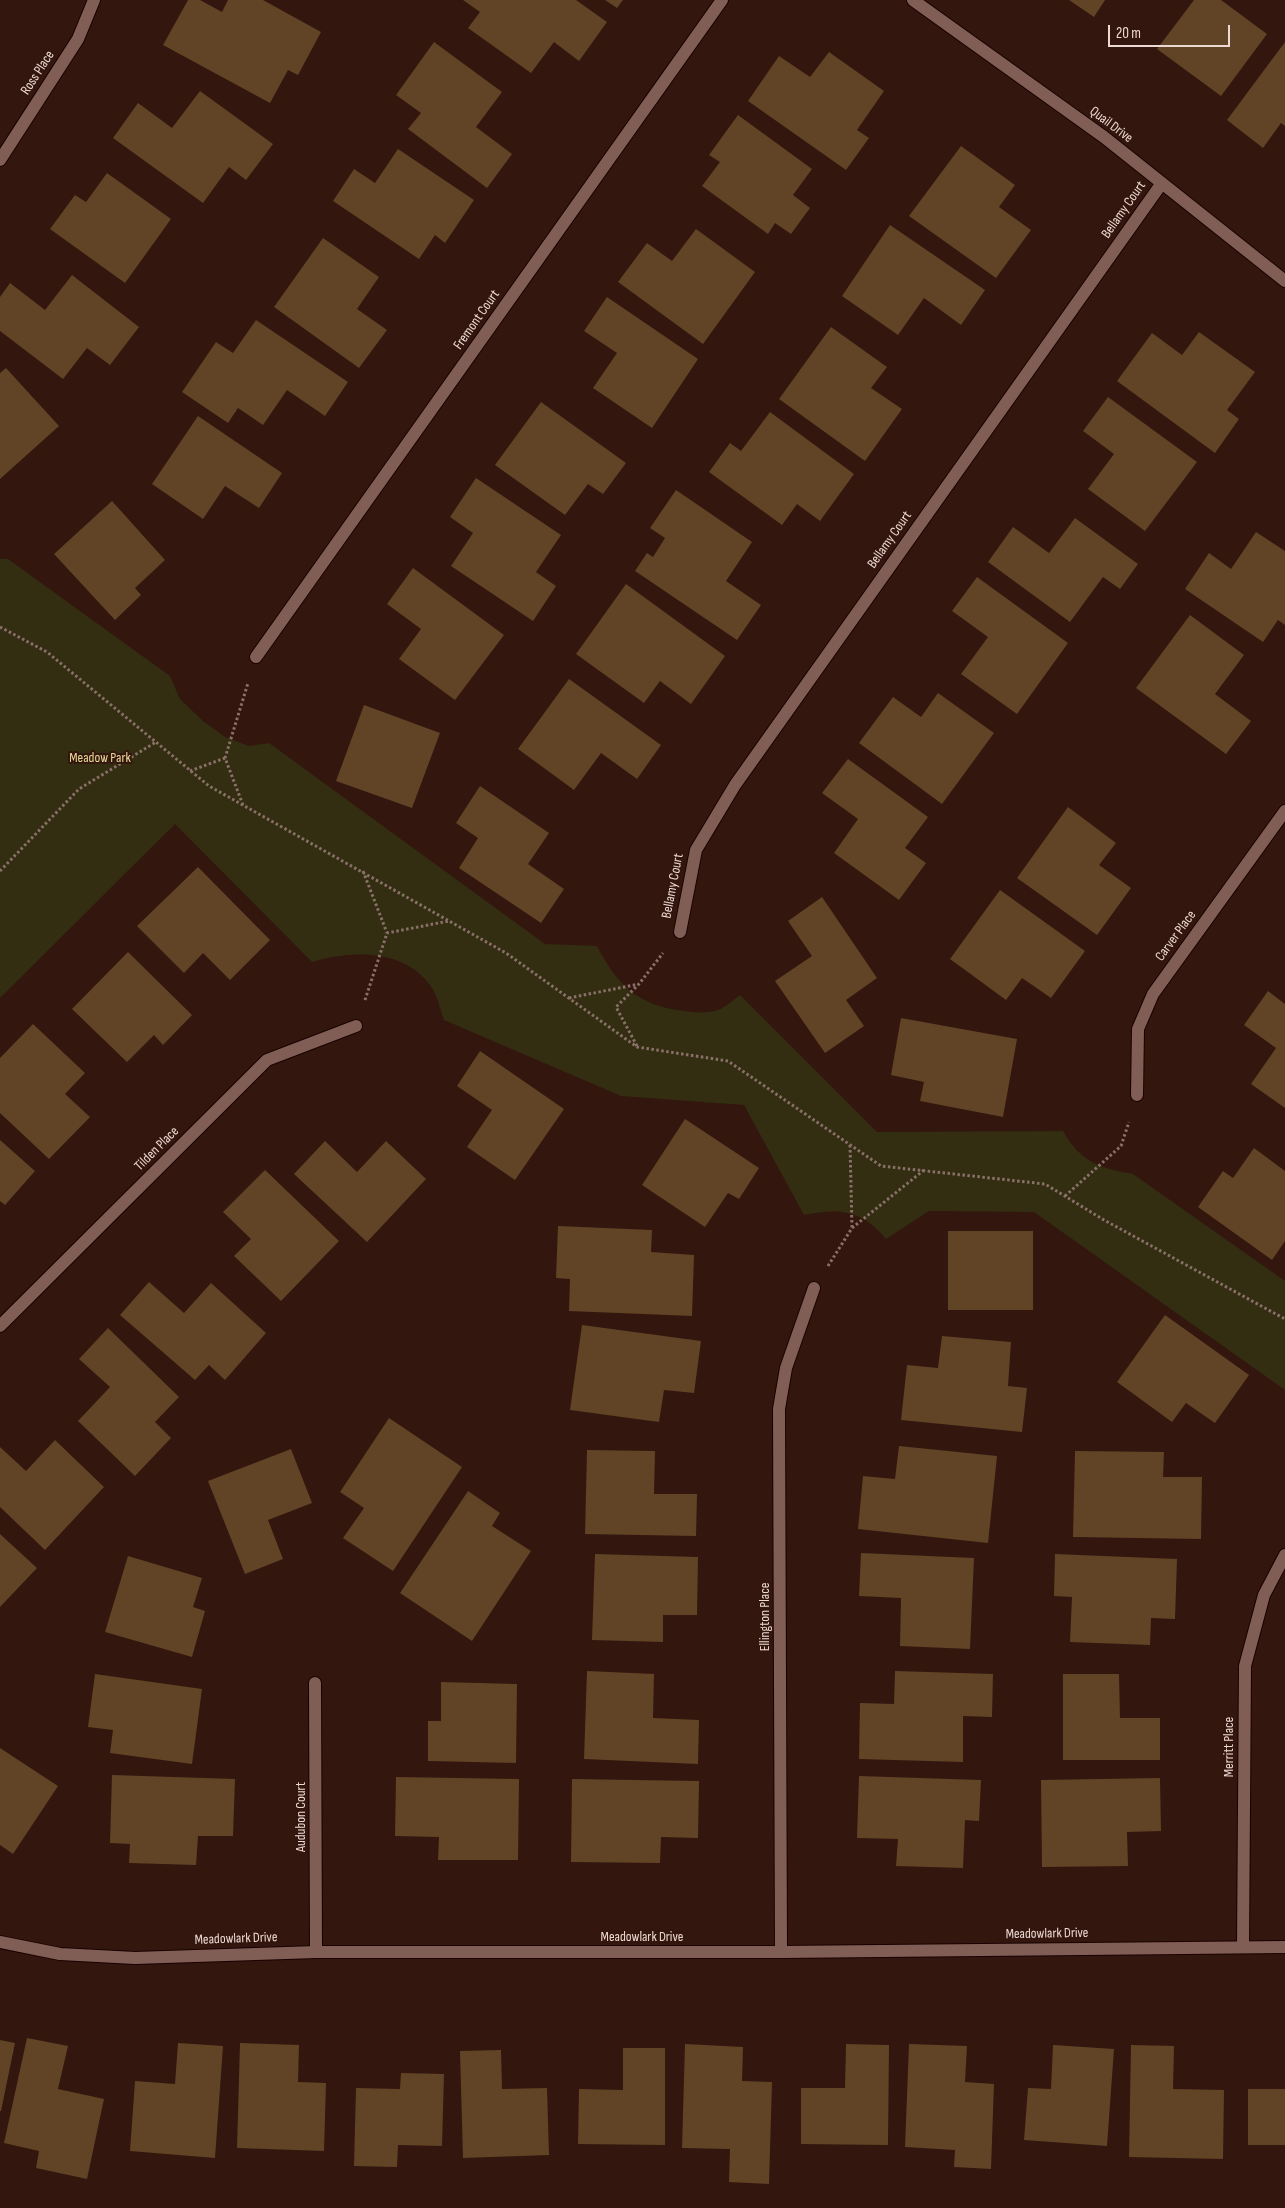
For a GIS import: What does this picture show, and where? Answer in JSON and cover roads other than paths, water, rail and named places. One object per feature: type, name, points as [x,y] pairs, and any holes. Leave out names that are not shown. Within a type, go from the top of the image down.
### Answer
[{"type":"street","name":"Ross Place","points":[[0,160],[78,39],[94,0]]},
{"type":"street","name":"Fremont Court","points":[[256,657],[722,0]]},
{"type":"street","name":"Quail Drive","points":[[913,0],[1104,137],[1285,281]]},
{"type":"street","name":"Bellamy Court","points":[[680,932],[696,850],[735,785],[1162,183]]},
{"type":"street","name":"Carver Place","points":[[1137,1095],[1138,1029],[1153,994],[1285,811]]},
{"type":"street","name":"Tilden Place","points":[[0,1326],[267,1060],[356,1026]]},
{"type":"street","name":"Ellington Place","points":[[781,1952],[779,1409],[786,1368],[814,1288]]},
{"type":"street","name":"Merritt Place","points":[[1244,1947],[1245,1666],[1264,1595],[1285,1555]]},
{"type":"street","name":"Audubon Court","points":[[315,1683],[316,1952]]},
{"type":"street","name":"Meadowlark Drive","points":[[0,1942],[60,1954],[135,1958],[316,1952],[781,1952],[1285,1947]]},
{"type":"park label","name":"Meadow Park","points":[[100,758]]}]
